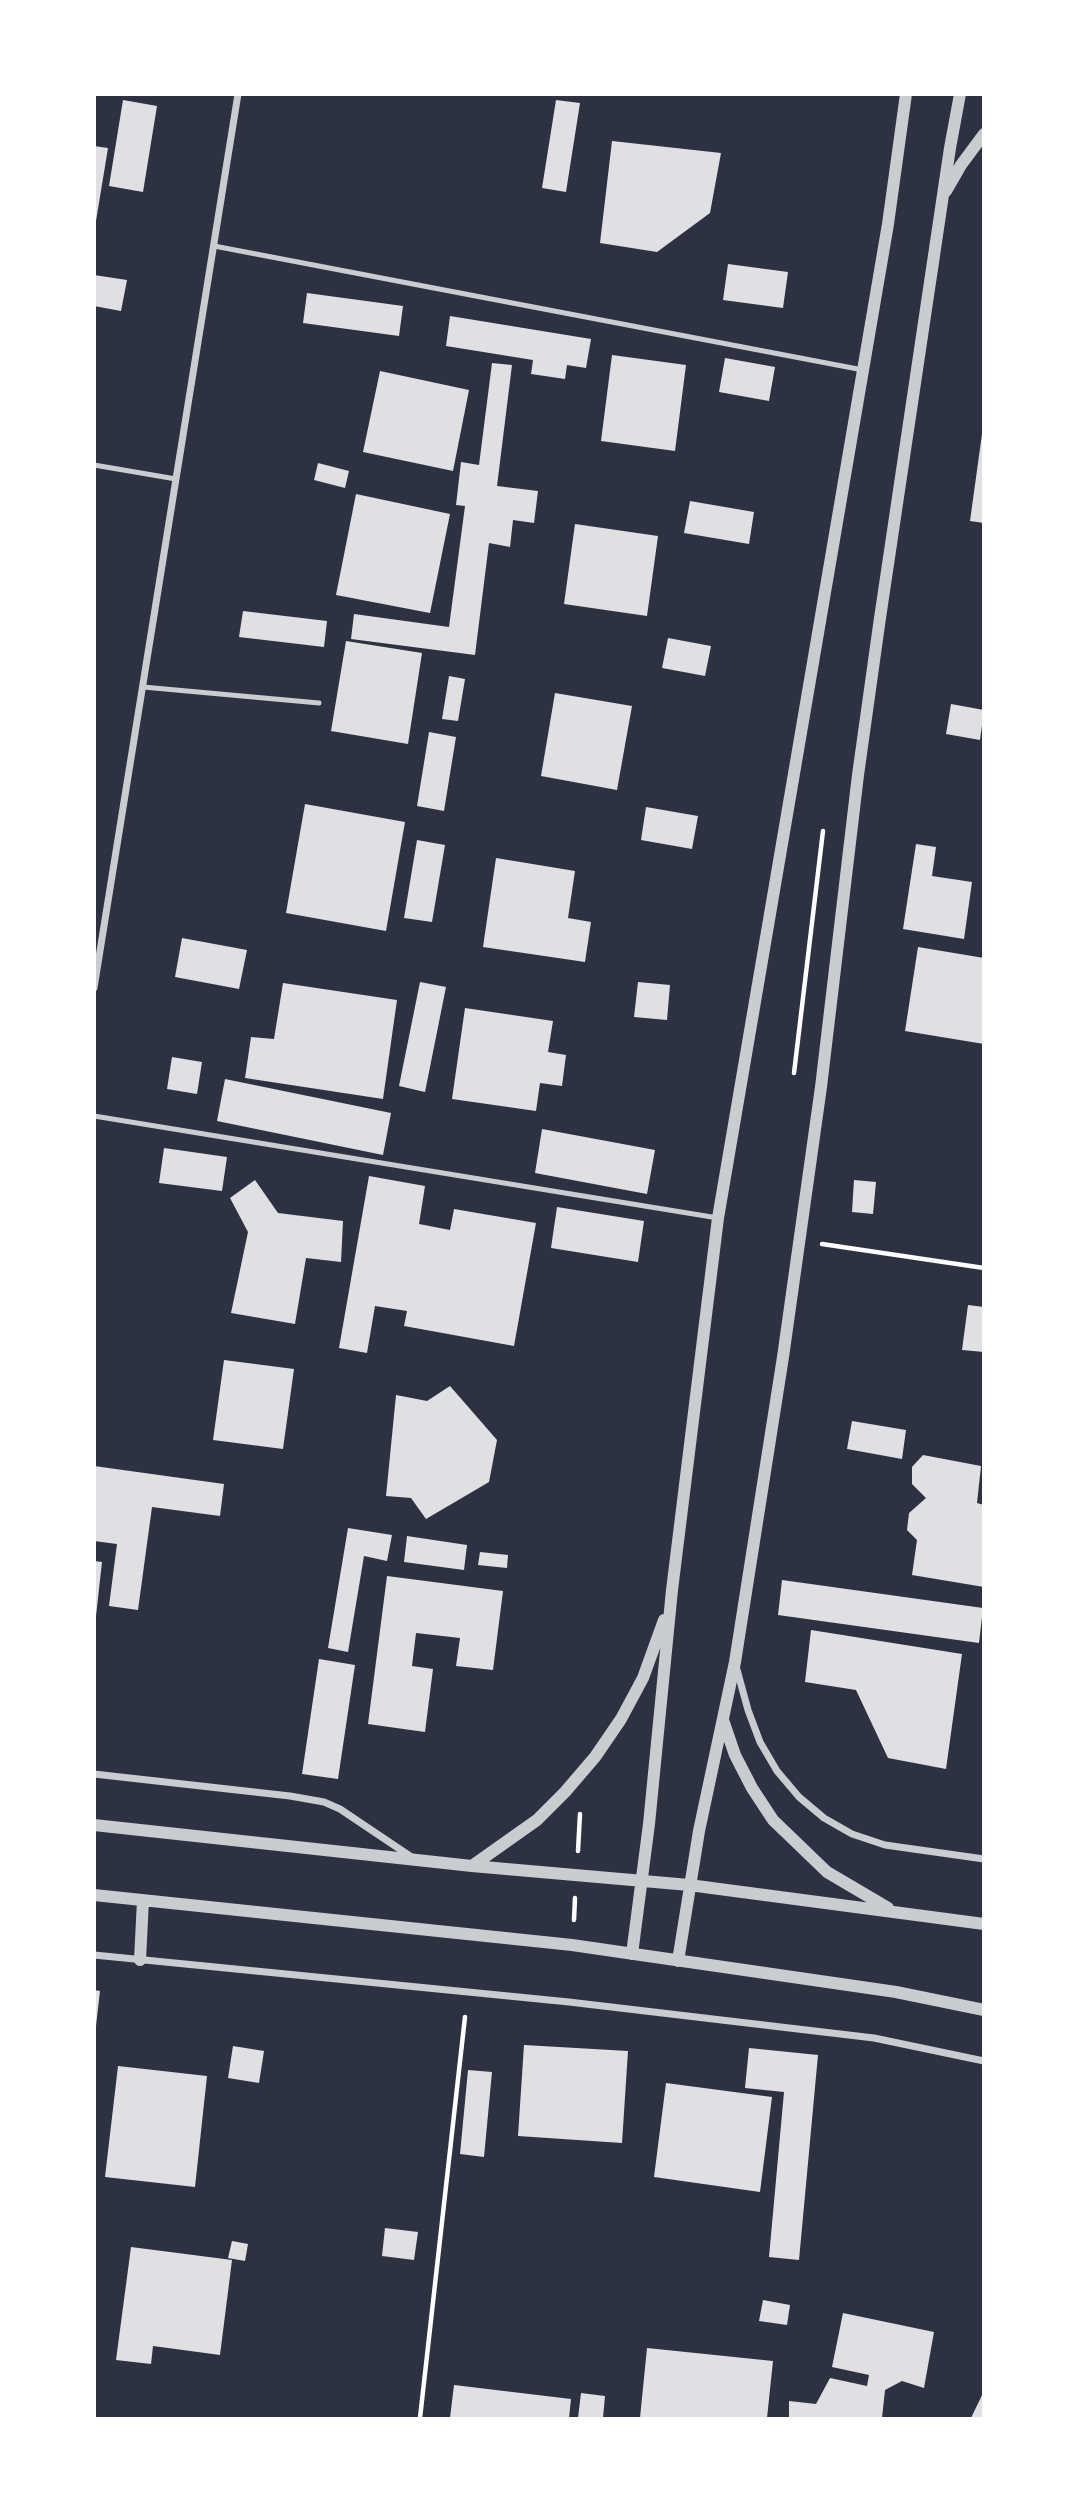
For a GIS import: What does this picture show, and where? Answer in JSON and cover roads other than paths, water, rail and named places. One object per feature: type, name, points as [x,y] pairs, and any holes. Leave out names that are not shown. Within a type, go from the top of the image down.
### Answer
[{"type":"street","points":[[94,988],[238,94]]},
{"type":"street","points":[[632,1954],[649,1824],[672,1590],[718,1218],[863,370],[906,94]]},
{"type":"street","points":[[678,1961],[689,1885],[735,1662],[800,1240],[858,775],[960,94]]},
{"type":"street","points":[[943,197],[961,165],[984,134]]},
{"type":"street","points":[[472,1866],[537,1819],[595,1757],[621,1719],[643,1678],[660,1634],[672,1590]]},
{"type":"street","points":[[735,1662],[748,1710],[777,1771],[799,1797],[824,1818],[852,1834],[885,1844],[984,1859]]},
{"type":"street","points":[[723,1719],[735,1755],[752,1788],[773,1819],[827,1872],[894,1911]]},
{"type":"street","points":[[94,1774],[324,1802],[340,1809],[413,1858]]},
{"type":"street","points":[[94,1825],[472,1866],[689,1885],[984,1924]]},
{"type":"street","points":[[94,1895],[572,1945],[895,1992],[984,2010]]},
{"type":"street","points":[[141,1960],[143,1900]]},
{"type":"street","points":[[94,1955],[569,2002],[860,2036],[953,2053],[984,2062]]},
{"type":"lane","points":[[214,246],[863,370]]},
{"type":"lane","points":[[94,465],[176,479]]},
{"type":"lane","points":[[143,687],[319,703]]},
{"type":"lane","points":[[94,1116],[718,1218]]}]
